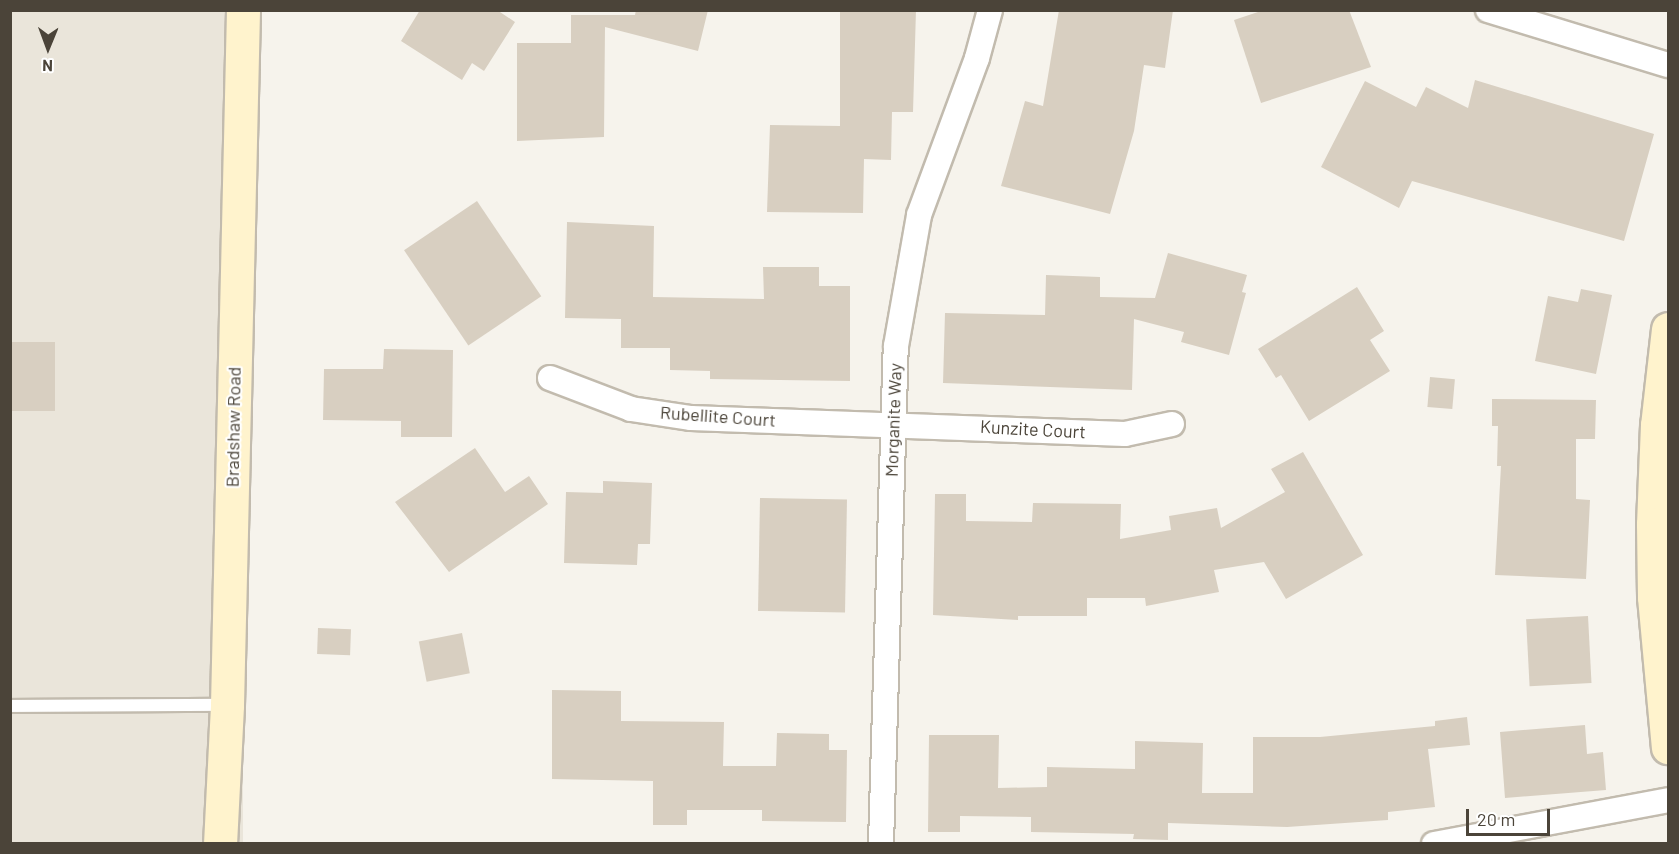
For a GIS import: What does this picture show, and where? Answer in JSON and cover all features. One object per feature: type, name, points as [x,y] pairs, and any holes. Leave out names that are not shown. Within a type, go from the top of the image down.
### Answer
[{"type":"main road","name":"Bradshaw Road","points":[[220,843],[227,705],[243,10]]},
{"type":"main road","points":[[1668,329],[1657,425],[1653,524],[1654,597],[1668,747]]},
{"type":"street","name":"Morganite Way","points":[[881,843],[896,346],[920,215],[977,58],[990,10]]},
{"type":"street","points":[[1488,10],[1668,65]]},
{"type":"street","name":"Rubellite Court","points":[[549,378],[631,409],[691,418],[893,423]]},
{"type":"street","name":"Kunzite Court","points":[[893,423],[1125,434],[1172,424]]},
{"type":"street","points":[[1434,843],[1668,800]]},
{"type":"lane","points":[[10,706],[227,705]]},
{"type":"shaded area","points":[[10,11],[243,11],[243,843],[10,843]]},
{"type":"building","points":[[420,10],[497,10],[515,22],[484,71],[472,63],[462,80],[401,41]]},
{"type":"building","points":[[636,10],[708,10],[698,51],[605,27],[604,137],[517,141],[517,43],[571,43],[571,15],[635,15]]},
{"type":"building","points":[[840,10],[916,10],[913,112],[892,112],[891,160],[864,159],[863,213],[767,212],[770,125],[840,126]]},
{"type":"building","points":[[1059,10],[1173,10],[1165,68],[1144,65],[1134,131],[1110,214],[1001,186],[1025,101],[1043,106]]},
{"type":"building","points":[[1264,10],[1349,10],[1371,67],[1261,103],[1234,20]]},
{"type":"building","points":[[1475,80],[1654,134],[1624,241],[1412,181],[1399,208],[1321,167],[1365,81],[1416,107],[1426,87],[1468,108]]},
{"type":"building","points":[[477,201],[541,296],[468,346],[404,250]]},
{"type":"building","points":[[567,222],[654,226],[653,297],[764,299],[763,267],[819,267],[819,286],[850,286],[850,381],[710,379],[710,371],[670,370],[670,348],[621,348],[621,319],[565,318]]},
{"type":"building","points":[[1168,253],[1247,275],[1242,292],[1246,293],[1229,355],[1181,342],[1184,332],[1134,319],[1132,390],[943,383],[945,313],[1045,315],[1046,275],[1100,277],[1100,297],[1155,298]]},
{"type":"building","points":[[1357,287],[1384,331],[1370,340],[1390,371],[1309,421],[1281,375],[1276,378],[1258,349]]},
{"type":"building","points":[[1581,289],[1612,295],[1596,374],[1535,361],[1548,296],[1578,302]]},
{"type":"building","points":[[10,342],[55,342],[55,411],[10,411]]},
{"type":"building","points":[[384,349],[453,350],[452,437],[401,437],[401,421],[323,420],[324,369],[383,369]]},
{"type":"building","points":[[1430,377],[1455,379],[1452,409],[1427,407]]},
{"type":"building","points":[[1492,399],[1596,400],[1595,439],[1576,439],[1576,499],[1590,500],[1586,579],[1495,575],[1501,466],[1497,466],[1498,426],[1492,426]]},
{"type":"building","points":[[475,448],[505,492],[529,476],[548,504],[449,572],[395,502]]},
{"type":"building","points":[[1303,452],[1363,555],[1286,599],[1264,562],[1214,570],[1219,592],[1146,606],[1145,598],[1087,598],[1087,616],[1018,616],[1018,620],[933,615],[935,494],[966,494],[966,521],[1032,522],[1033,503],[1121,504],[1120,539],[1171,530],[1169,516],[1217,508],[1221,528],[1285,492],[1271,469]]},
{"type":"building","points":[[603,481],[652,483],[650,544],[638,544],[637,565],[564,563],[566,492],[603,493]]},
{"type":"building","points":[[760,498],[847,500],[845,613],[758,611]]},
{"type":"building","points":[[1588,616],[1592,683],[1530,686],[1526,619]]},
{"type":"building","points":[[318,628],[351,629],[350,655],[317,654]]},
{"type":"building","points":[[462,633],[470,673],[427,682],[419,641]]},
{"type":"building","points":[[552,690],[621,691],[621,721],[724,722],[723,766],[776,766],[777,733],[829,734],[829,750],[847,750],[846,822],[762,821],[762,810],[687,810],[687,825],[653,825],[653,781],[552,779]]},
{"type":"building","points":[[1467,717],[1470,745],[1428,749],[1435,807],[1388,812],[1388,820],[1287,827],[1168,823],[1168,840],[1133,839],[1134,834],[1031,832],[1031,817],[960,816],[960,832],[928,832],[929,735],[999,735],[998,788],[1047,787],[1047,767],[1135,769],[1135,741],[1203,743],[1202,793],[1253,793],[1253,737],[1320,737],[1435,726],[1435,721]]},
{"type":"building","points":[[1585,725],[1587,754],[1603,752],[1606,790],[1505,798],[1500,732]]}]
